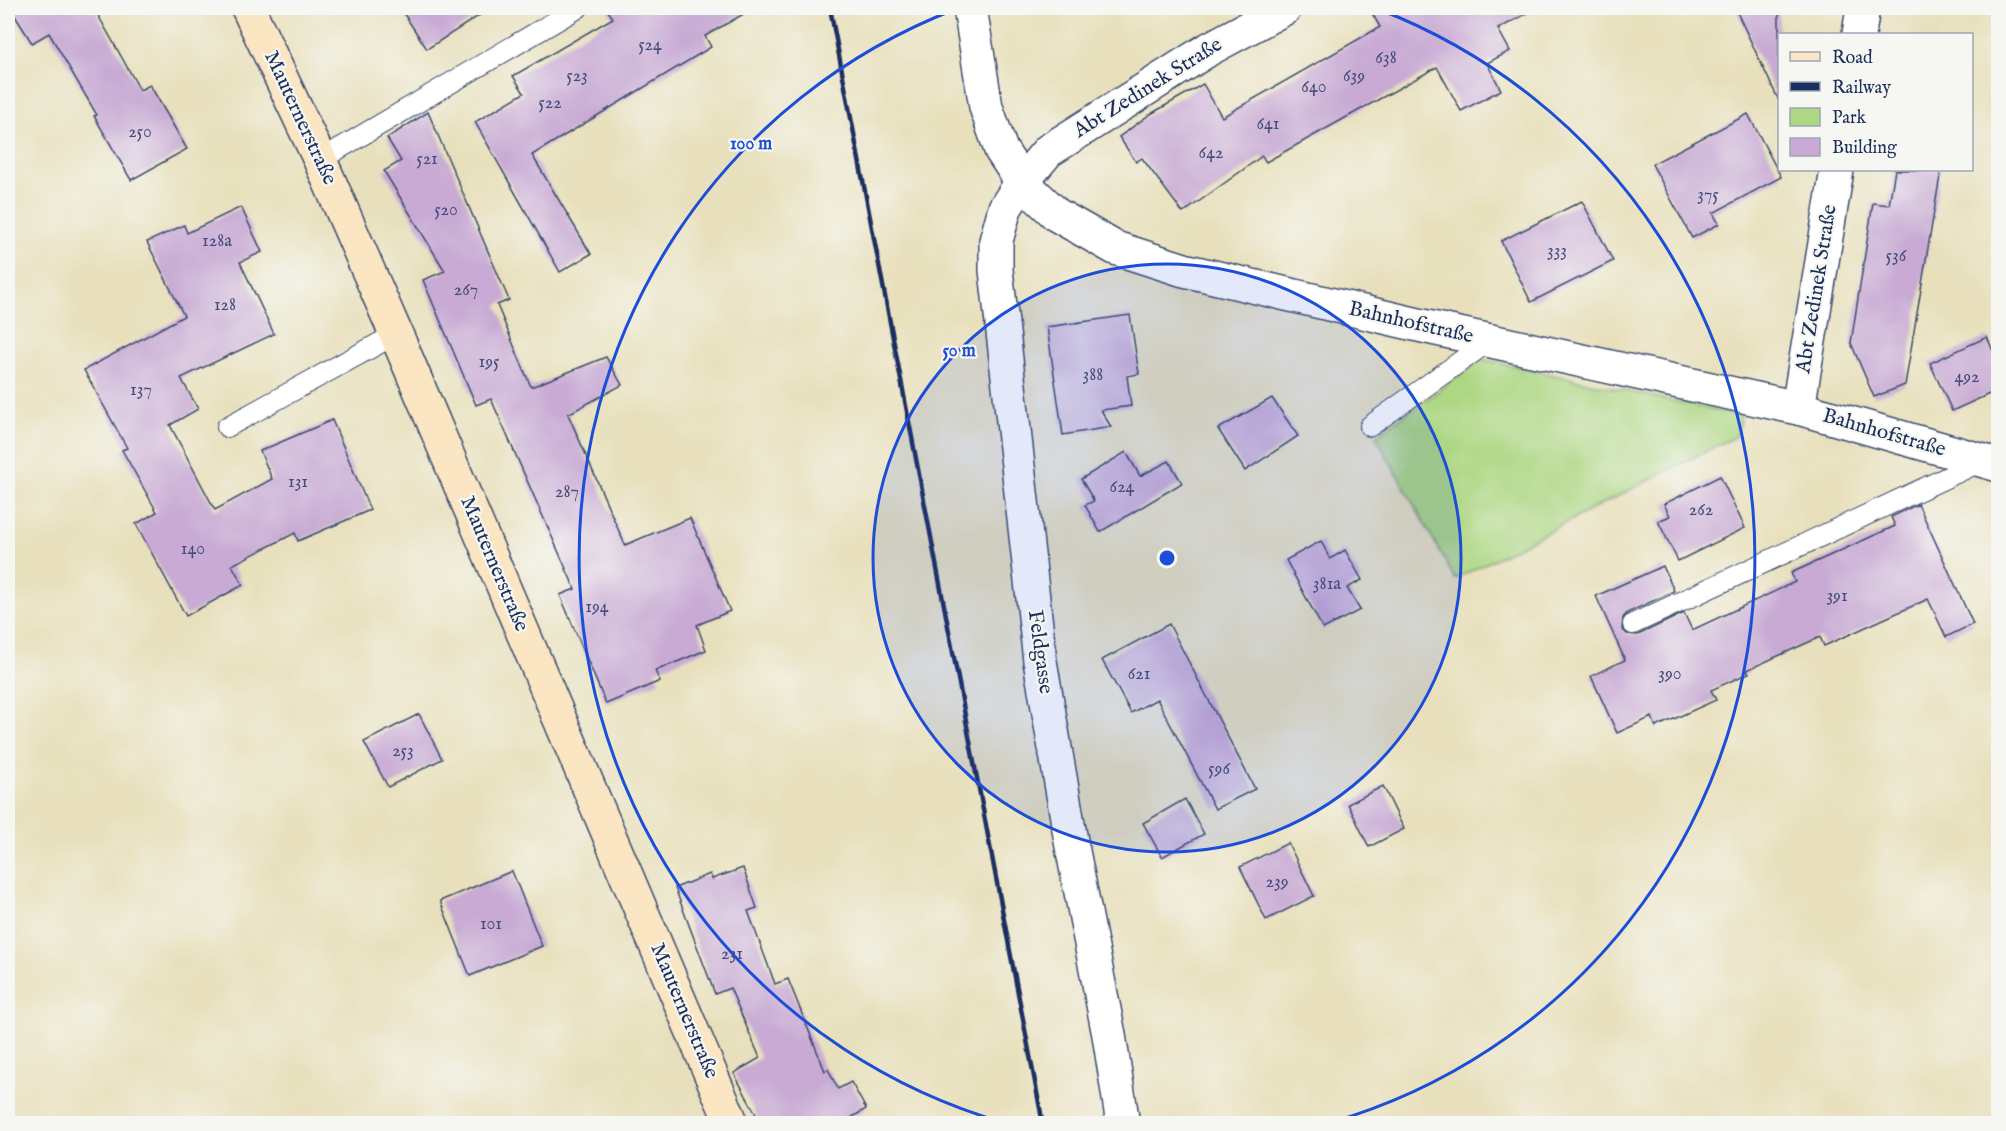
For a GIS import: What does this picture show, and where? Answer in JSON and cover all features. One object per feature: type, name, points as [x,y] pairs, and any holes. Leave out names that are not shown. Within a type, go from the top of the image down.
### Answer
[{"type":"street","name":"Mauternerstraße","points":[[248,8],[320,160],[396,334],[732,1124]]},
{"type":"street","name":"Bahnhofstraße","points":[[970,8],[986,107],[1001,150],[1022,182],[1057,215],[1115,248],[1185,270],[1489,341],[1798,408],[1991,463]]},
{"type":"street","name":"Abt Zedinek Straße","points":[[1022,182],[1048,151],[1209,49],[1285,8]]},
{"type":"street","points":[[1859,33],[1863,8]]},
{"type":"street","name":"Abt Zedinek Straße","points":[[1798,408],[1837,171]]},
{"type":"street","name":"Feldgasse","points":[[1022,182],[1005,208],[996,241],[996,270],[1040,661],[1071,841],[1109,1035],[1123,1124]]},
{"type":"lane","points":[[320,160],[578,8]]},
{"type":"lane","points":[[227,427],[396,334]]},
{"type":"lane","points":[[1370,426],[1489,341]]},
{"type":"lane","points":[[1633,624],[1991,463]]},
{"type":"green space","points":[[1482,359],[1741,416],[1736,436],[1455,579],[1376,436]]},
{"type":"building","points":[[10,8],[94,8],[140,90],[150,85],[187,149],[131,180],[94,116],[97,115],[49,33],[32,43]]},
{"type":"building","points":[[400,8],[491,8],[427,49]]},
{"type":"building","points":[[606,8],[754,8],[705,36],[711,47],[532,155],[591,254],[560,272],[475,122],[524,93],[513,76],[613,18]]},
{"type":"building","points":[[1369,8],[1537,8],[1498,29],[1510,51],[1487,63],[1501,90],[1461,111],[1437,67],[1266,162],[1262,156],[1183,213],[1142,158],[1136,162],[1119,137],[1149,115],[1203,84],[1222,117],[1380,27]]},
{"type":"building","points":[[1735,8],[1779,8],[1778,99]]},
{"type":"building","points":[[428,112],[509,300],[497,305],[531,387],[606,357],[622,385],[568,414],[625,545],[690,518],[730,611],[697,625],[706,650],[655,671],[660,681],[606,704],[560,595],[575,589],[491,399],[476,405],[423,280],[445,271],[384,171],[401,161],[387,138]]},
{"type":"building","points":[[1748,114],[1781,177],[1713,213],[1719,224],[1692,238],[1652,164]]},
{"type":"building","points":[[1895,171],[1941,171],[1905,385],[1874,397],[1851,343],[1873,203],[1889,205]]},
{"type":"building","points":[[1582,201],[1613,261],[1531,302],[1501,241]]},
{"type":"building","points":[[241,207],[262,252],[240,262],[274,334],[181,378],[198,409],[170,425],[215,510],[272,479],[260,451],[332,420],[370,510],[298,541],[295,533],[232,565],[243,585],[186,616],[136,524],[157,512],[122,450],[127,448],[84,370],[184,316],[147,242],[184,225],[187,233]]},
{"type":"building","points":[[1130,315],[1139,374],[1127,376],[1131,406],[1101,410],[1111,427],[1063,435],[1047,327]]},
{"type":"building","points":[[1987,337],[1998,363],[1998,390],[1952,411],[1930,363]]},
{"type":"building","points":[[1272,398],[1298,436],[1245,471],[1218,429]]},
{"type":"building","points":[[1126,452],[1140,476],[1169,461],[1182,483],[1100,532],[1085,505],[1094,501],[1081,479]]},
{"type":"building","points":[[1720,476],[1745,528],[1678,561],[1658,521],[1670,516],[1664,504]]},
{"type":"building","points":[[1918,504],[1973,624],[1946,637],[1928,599],[1824,646],[1820,637],[1747,670],[1749,673],[1711,690],[1716,700],[1656,727],[1652,717],[1617,733],[1591,676],[1625,660],[1596,596],[1663,566],[1674,591],[1627,613],[1623,618],[1622,629],[1627,634],[1638,635],[1684,613],[1692,630],[1795,582],[1791,573],[1895,526],[1891,517]]},
{"type":"building","points":[[1321,541],[1330,559],[1345,550],[1362,580],[1347,588],[1360,610],[1323,629],[1286,560]]},
{"type":"building","points":[[1169,624],[1255,789],[1215,809],[1157,699],[1131,713],[1102,660]]},
{"type":"building","points":[[419,714],[442,759],[388,787],[364,742]]},
{"type":"building","points":[[1383,786],[1404,829],[1369,847],[1348,804]]},
{"type":"building","points":[[1185,799],[1204,834],[1162,857],[1143,823]]},
{"type":"building","points":[[1288,843],[1314,896],[1266,920],[1240,867]]},
{"type":"building","points":[[743,868],[757,908],[748,911],[775,984],[788,979],[825,1071],[828,1069],[838,1089],[851,1082],[866,1109],[841,1124],[761,1124],[734,1073],[760,1058],[730,988],[715,994],[675,888],[710,874],[712,879]]},
{"type":"building","points":[[512,871],[542,946],[470,976],[440,901]]},
{"type":"railway","points":[[830,8],[1043,1124]]}]
